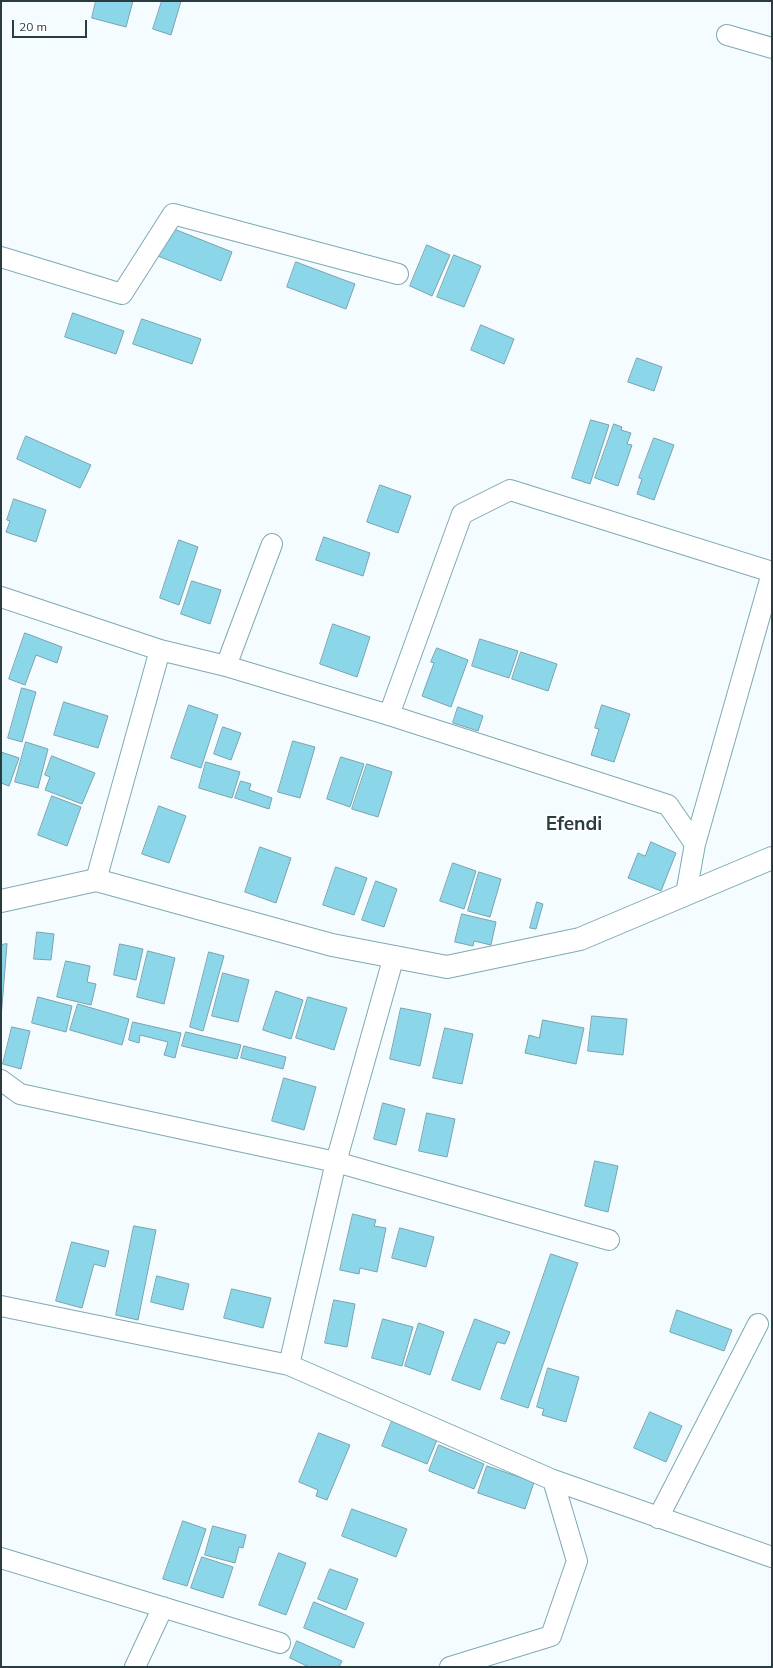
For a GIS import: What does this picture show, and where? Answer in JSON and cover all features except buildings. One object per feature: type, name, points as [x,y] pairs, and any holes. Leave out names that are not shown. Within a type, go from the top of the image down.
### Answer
[{"type":"street","points":[[727,35],[772,48]]},
{"type":"street","points":[[1,257],[122,294],[173,214],[398,274]]},
{"type":"street","points":[[389,715],[462,514],[510,490],[772,572],[695,844],[686,894]]},
{"type":"street","points":[[226,666],[272,544]]},
{"type":"street","points":[[1,597],[160,650],[226,666],[389,715],[668,805],[695,844]]},
{"type":"street","points":[[96,880],[160,650]]},
{"type":"street","points":[[1,901],[96,880],[332,945],[447,966],[580,939],[772,858]]},
{"type":"street","points":[[290,1365],[336,1162],[394,956]]},
{"type":"street","points":[[1,1080],[20,1094],[336,1162],[609,1240]]},
{"type":"street","points":[[1,1306],[290,1365],[553,1480],[772,1557]]},
{"type":"street","points":[[658,1518],[758,1324]]},
{"type":"street","points":[[450,1667],[551,1636],[577,1561],[553,1480]]},
{"type":"street","points":[[1,1558],[280,1643]]},
{"type":"street","points":[[135,1667],[163,1607]]},
{"type":"district","name":"Efendi","points":[[574,824]]}]
